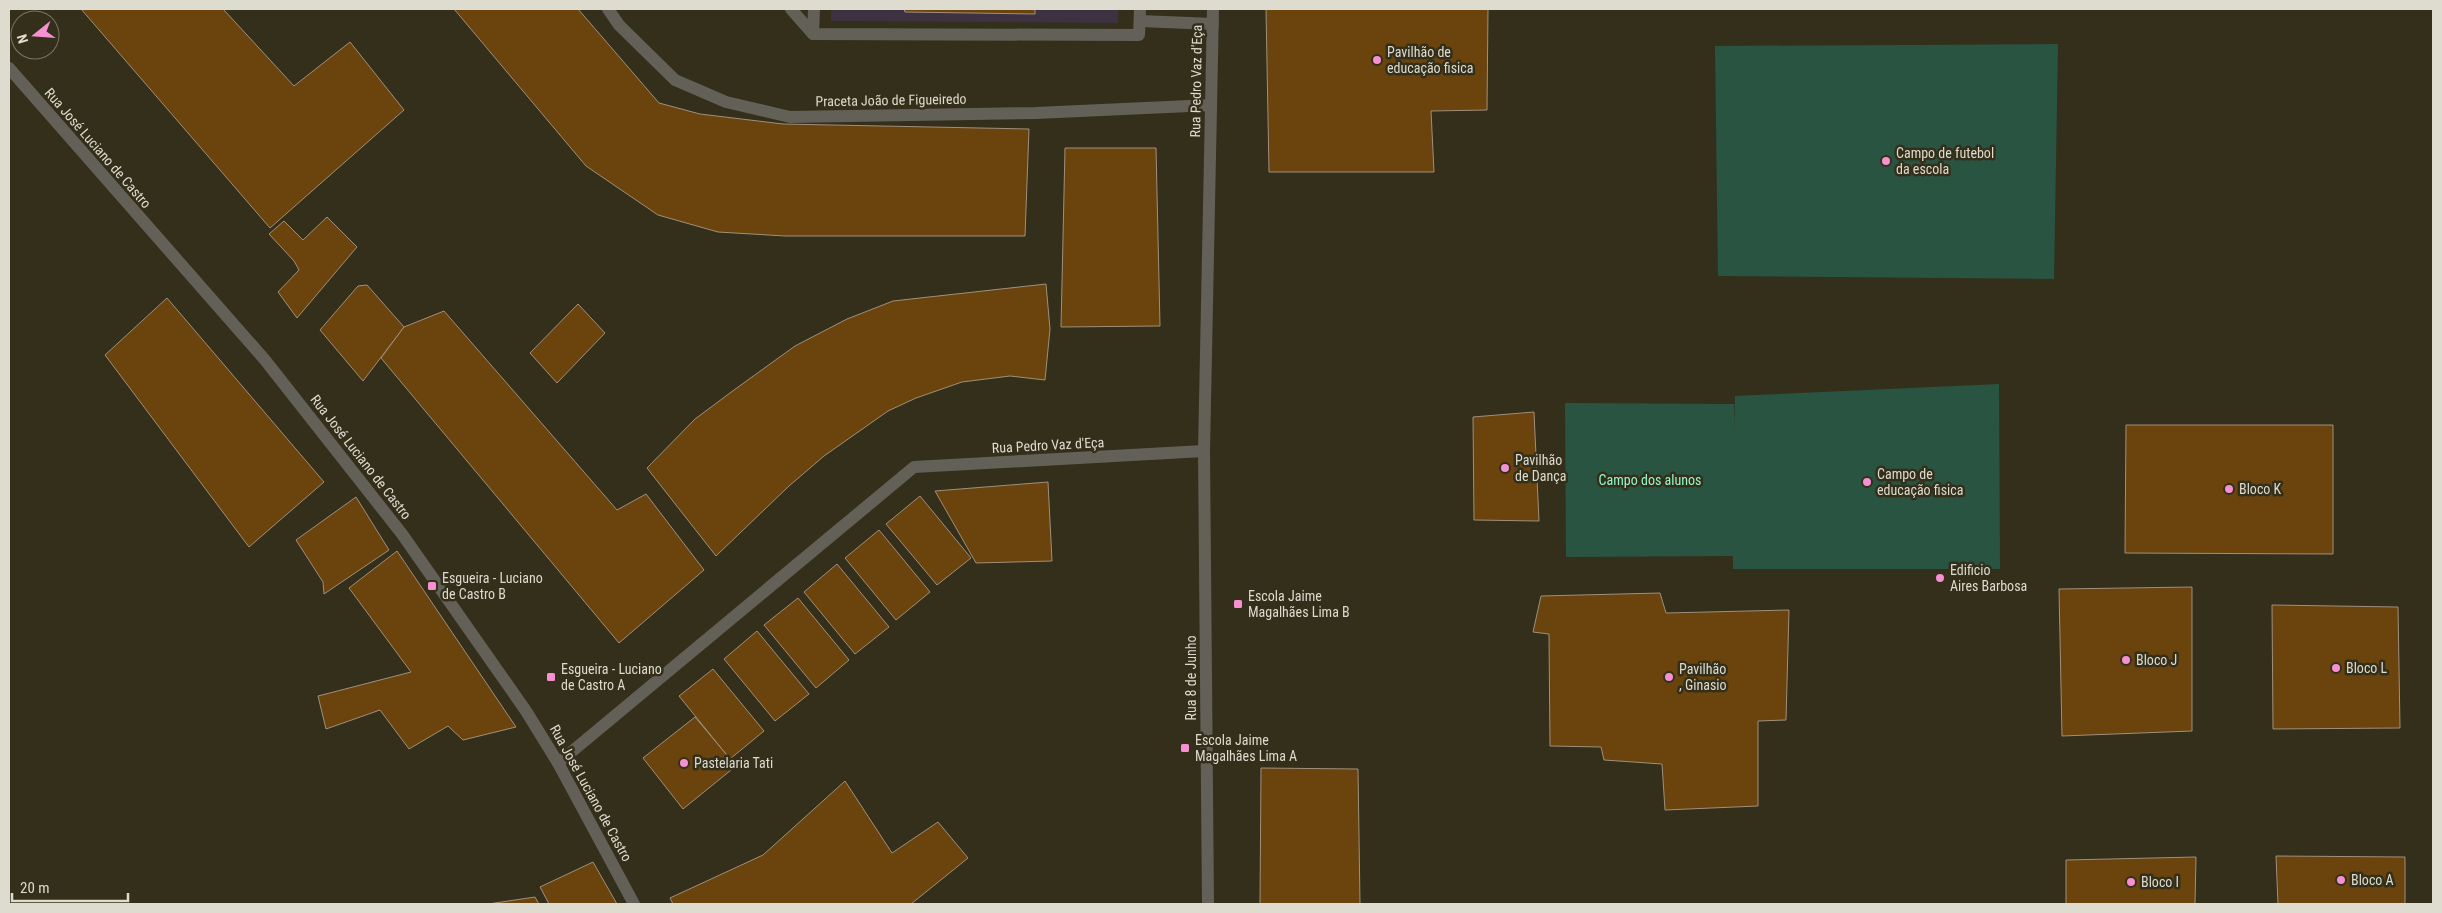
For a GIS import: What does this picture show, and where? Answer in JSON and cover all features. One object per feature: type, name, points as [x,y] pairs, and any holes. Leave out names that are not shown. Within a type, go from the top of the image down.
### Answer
[{"type":"street","name":"Praceta João de Figueiredo","points":[[608,9],[619,25],[675,80],[726,102],[790,117],[1036,113],[1211,106]]},
{"type":"street","points":[[791,9],[813,34],[1140,36],[1140,15],[1212,24]]},
{"type":"street","points":[[813,34],[814,9]]},
{"type":"street","name":"Rua Pedro Vaz d'Eça","points":[[558,763],[914,467],[1204,451],[1213,9]]},
{"type":"street","name":"Rua José Luciano de Castro","points":[[9,68],[265,360],[438,582],[526,711],[558,763],[634,904]]},
{"type":"street","name":"Rua 8 de Junho","points":[[1204,451],[1208,904]]},
{"type":"shaded area","points":[[831,9],[1118,9],[1118,23],[831,21]]},
{"type":"green space","name":"Campo de futebol da escola","points":[[2058,44],[2054,279],[1718,276],[1715,46]]},
{"type":"green space","name":"Campo de educação fisica","points":[[1999,384],[2000,569],[1733,569],[1733,556],[1566,557],[1565,403],[1734,404],[1734,430],[1735,396]]},
{"type":"building","points":[[81,9],[223,9],[294,86],[350,42],[404,110],[270,228]]},
{"type":"building","points":[[454,9],[578,9],[659,103],[700,114],[783,124],[1029,129],[1025,236],[785,236],[718,232],[658,215],[586,166]]},
{"type":"building","points":[[904,9],[1035,9],[1035,14],[905,12]]},
{"type":"building","name":"Pavilhão de educação fisica","points":[[1266,9],[1488,9],[1487,110],[1431,111],[1434,172],[1269,172]]},
{"type":"building","points":[[1065,148],[1156,148],[1160,326],[1061,327]]},
{"type":"building","points":[[327,217],[357,247],[297,318],[278,292],[299,270],[294,261],[269,234],[284,221],[303,240]]},
{"type":"building","points":[[1046,284],[1050,329],[1045,380],[1010,376],[962,382],[916,398],[888,411],[824,456],[789,486],[716,556],[647,468],[695,419],[795,346],[847,319],[893,301]]},
{"type":"building","points":[[367,285],[404,327],[363,381],[320,330],[358,286]]},
{"type":"building","points":[[167,298],[324,482],[249,547],[105,355]]},
{"type":"building","points":[[578,304],[605,333],[557,383],[530,353]]},
{"type":"building","points":[[444,311],[617,510],[646,494],[704,570],[619,643],[381,358],[404,327]]},
{"type":"building","name":"Pavilhão de Dança","points":[[1534,412],[1539,521],[1474,520],[1473,417]]},
{"type":"building","name":"Bloco K","points":[[2126,425],[2333,425],[2333,554],[2125,553]]},
{"type":"building","points":[[1048,482],[1052,561],[976,563],[935,491]]},
{"type":"building","points":[[920,496],[971,558],[937,585],[886,524]]},
{"type":"building","points":[[356,497],[389,550],[324,594],[323,582],[296,540]]},
{"type":"building","points":[[879,530],[930,592],[896,620],[845,558]]},
{"type":"building","points":[[397,551],[516,727],[463,740],[448,726],[409,749],[380,710],[326,729],[318,696],[411,672],[349,588]]},
{"type":"building","points":[[837,564],[889,627],[855,654],[804,592]]},
{"type":"building","name":"Bloco J","points":[[2192,587],[2192,731],[2062,736],[2059,589]]},
{"type":"building","name":"Pavilhão , Ginasio","points":[[1660,593],[1666,613],[1789,610],[1786,720],[1758,721],[1758,806],[1665,810],[1662,764],[1604,760],[1601,747],[1550,746],[1549,634],[1533,632],[1541,596]]},
{"type":"building","points":[[798,598],[849,660],[816,688],[764,625]]},
{"type":"building","name":"Bloco L","points":[[2272,605],[2398,607],[2400,728],[2273,729]]},
{"type":"building","points":[[757,631],[809,694],[775,721],[724,659]]},
{"type":"building","points":[[713,669],[764,731],[730,759],[679,696]]},
{"type":"building","points":[[695,717],[736,766],[683,809],[643,758]]},
{"type":"building","points":[[1261,768],[1358,769],[1360,904],[1260,904]]},
{"type":"building","points":[[845,781],[892,853],[938,822],[968,858],[911,904],[673,904],[670,898],[763,855]]},
{"type":"building","name":"Bloco A","points":[[2276,856],[2405,857],[2405,904],[2278,904]]},
{"type":"building","name":"Bloco I","points":[[2196,857],[2195,904],[2066,904],[2066,860]]},
{"type":"building","points":[[593,862],[617,904],[549,904],[540,887]]},
{"type":"building","points":[[535,897],[539,904],[488,904]]},
{"type":"place","name":"Pavilhão de educação fisica","points":[[1377,60]]},
{"type":"place","name":"Campo de futebol da escola","points":[[1886,161]]},
{"type":"place","name":"Pavilhão de Dança","points":[[1505,468]]},
{"type":"place","name":"Campo de educação fisica","points":[[1867,482]]},
{"type":"place","name":"Bloco K","points":[[2229,489]]},
{"type":"place","name":"Edificio Aires Barbosa","points":[[1940,578]]},
{"type":"place","name":"Esgueira - Luciano de Castro B","points":[[432,586]]},
{"type":"place","name":"Escola Jaime Magalhães Lima B","points":[[1238,604]]},
{"type":"place","name":"Bloco J","points":[[2126,660]]},
{"type":"place","name":"Bloco L","points":[[2336,668]]},
{"type":"place","name":"Esgueira - Luciano de Castro A","points":[[551,677]]},
{"type":"place","name":"Pavilhão , Ginasio","points":[[1669,677]]},
{"type":"place","name":"Escola Jaime Magalhães Lima A","points":[[1185,748]]},
{"type":"place","name":"Pastelaria Tati","points":[[684,763]]},
{"type":"place","name":"Bloco A","points":[[2341,880]]},
{"type":"place","name":"Bloco I","points":[[2131,882]]},
{"type":"park label","name":"Campo dos alunos","points":[[1650,480]]}]
